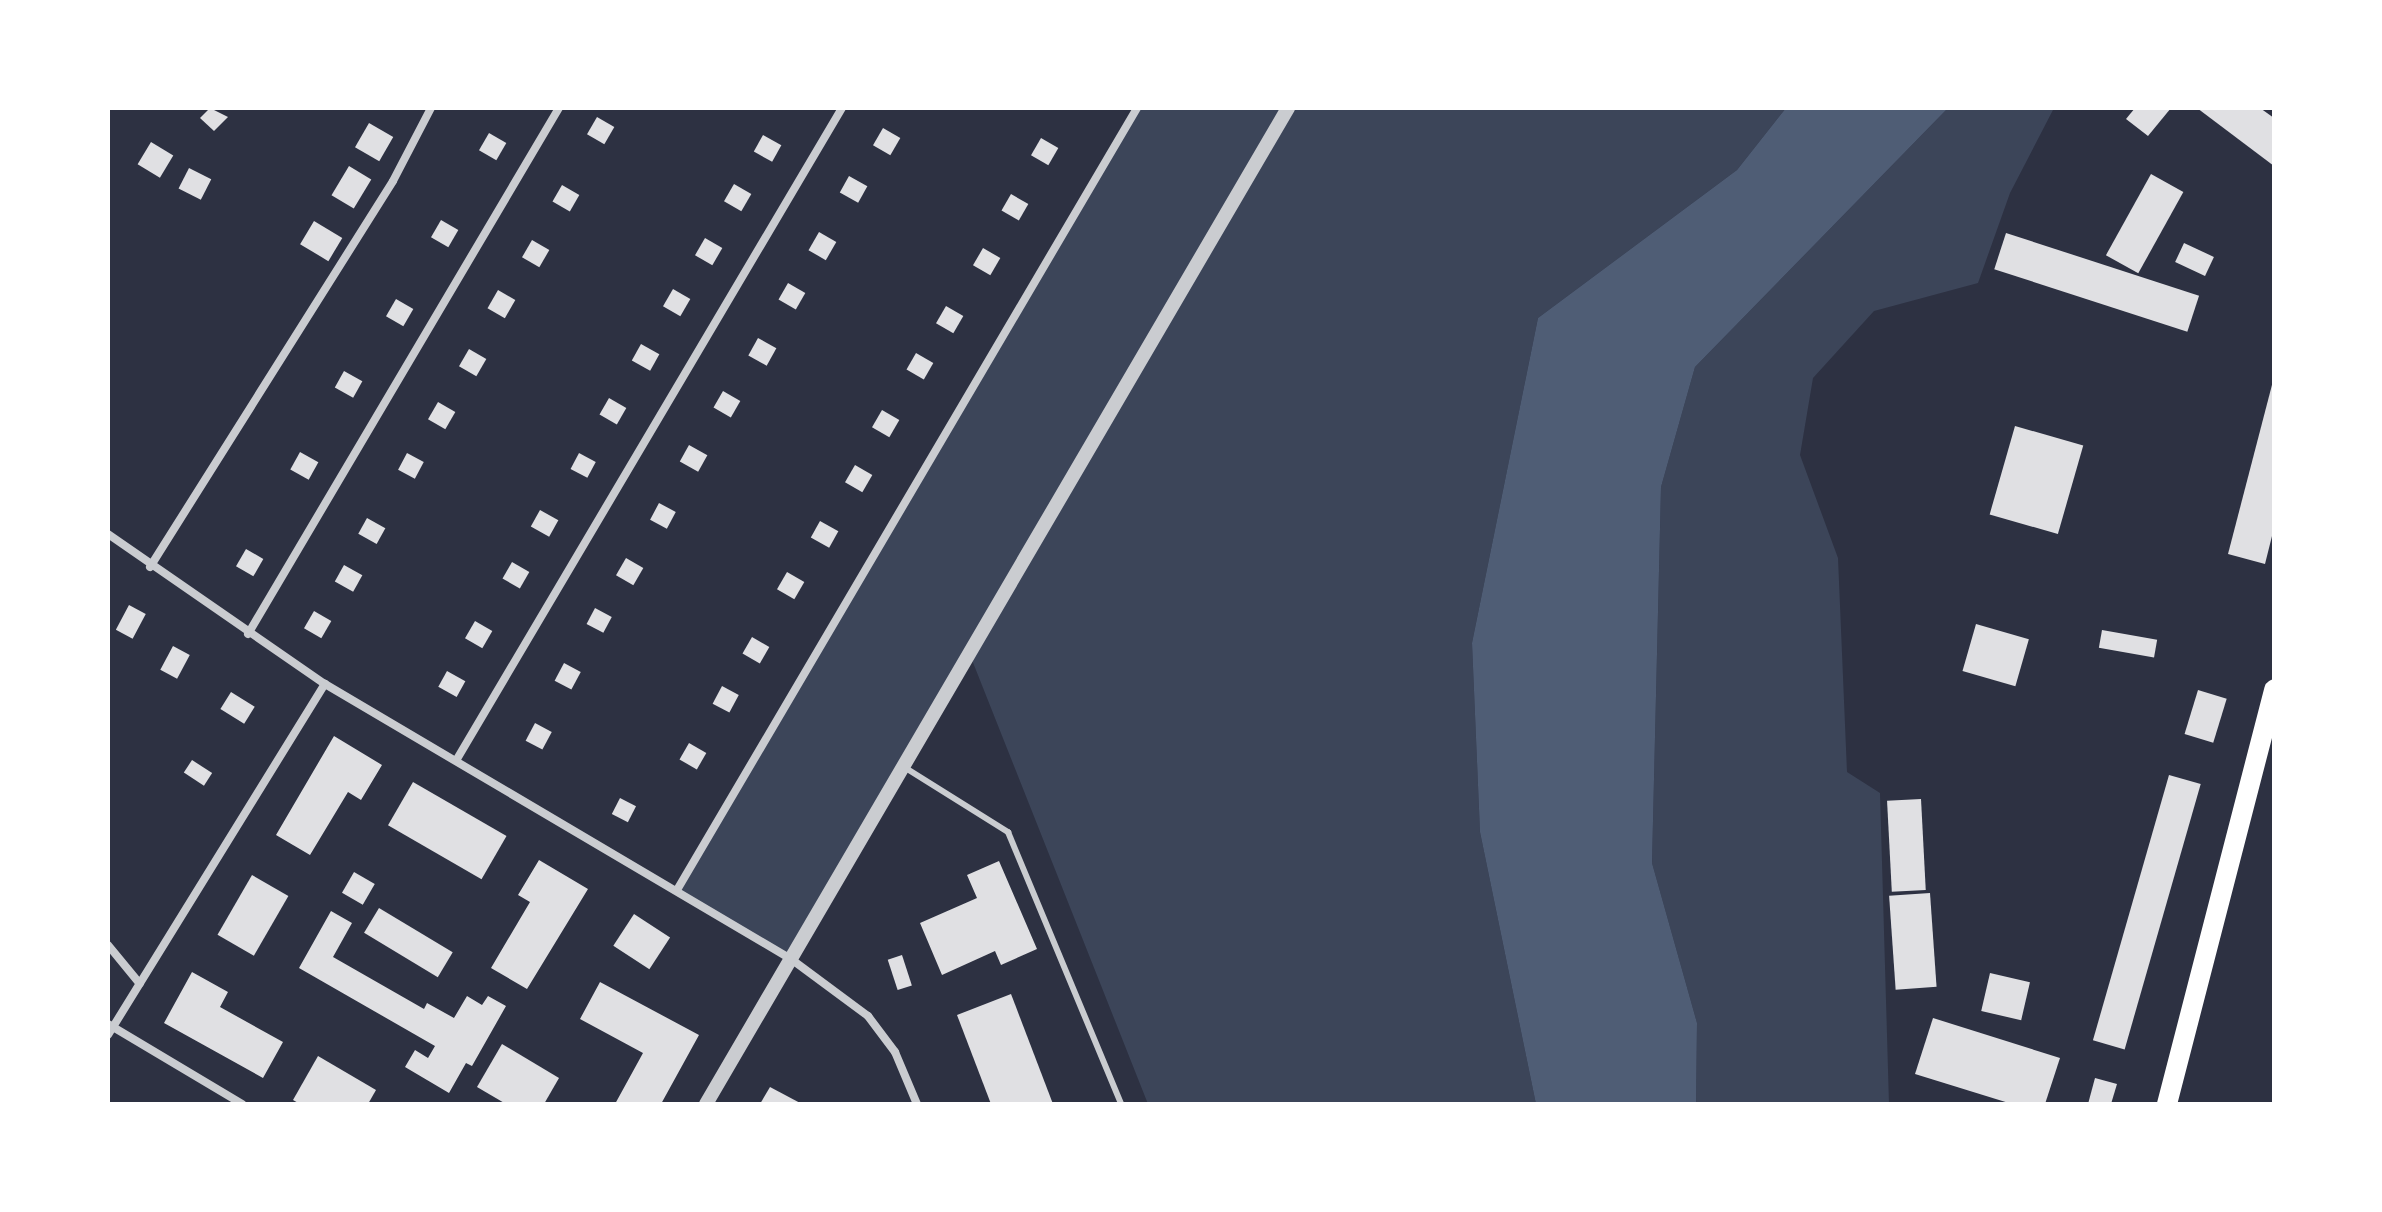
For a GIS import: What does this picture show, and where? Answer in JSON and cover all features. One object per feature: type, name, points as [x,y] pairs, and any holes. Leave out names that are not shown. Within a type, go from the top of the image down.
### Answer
[{"type":"main road","points":[[2167,1104],[2274,690]]},
{"type":"street","points":[[150,567],[393,181],[431,108]]},
{"type":"street","points":[[248,634],[559,108]]},
{"type":"street","points":[[457,759],[842,108]]},
{"type":"street","points":[[677,890],[1137,108]]},
{"type":"street","points":[[706,1104],[1288,108]]},
{"type":"street","points":[[108,534],[150,567],[325,684],[457,759],[791,959],[868,1016],[895,1052],[917,1104]]},
{"type":"street","points":[[242,1104],[110,1029],[325,684]]},
{"type":"street","points":[[108,945],[140,984]]},
{"type":"lane","points":[[904,767],[1008,832],[1121,1104]]},
{"type":"shaded area","points":[[1138,108],[1786,108],[1737,170],[1538,318],[1472,643],[1480,832],[1536,1104],[1148,1104],[970,655],[791,959],[677,890]]},
{"type":"shaded area","points":[[1786,108],[1948,108],[1695,367],[1661,487],[1652,863],[1697,1023],[1696,1104],[1536,1104],[1480,832],[1472,643],[1538,318],[1737,170]]},
{"type":"shaded area","points":[[1948,108],[2054,108],[2010,193],[1978,283],[1874,311],[1813,378],[1800,455],[1838,558],[1847,772],[1880,793],[1889,1104],[1696,1104],[1697,1023],[1652,863],[1661,487],[1695,367]]},
{"type":"building","points":[[210,108],[228,117],[214,131],[200,118]]},
{"type":"building","points":[[2135,108],[2171,108],[2148,136],[2126,119]]},
{"type":"building","points":[[2197,108],[2260,108],[2274,118],[2274,166]]},
{"type":"building","points":[[597,117],[614,127],[604,144],[587,134]]},
{"type":"building","points":[[369,123],[393,137],[379,161],[355,147]]},
{"type":"building","points":[[883,128],[900,138],[890,155],[873,145]]},
{"type":"building","points":[[489,133],[506,143],[496,160],[479,150]]},
{"type":"building","points":[[763,135],[781,145],[772,162],[754,152]]},
{"type":"building","points":[[1041,138],[1058,148],[1048,165],[1031,155]]},
{"type":"building","points":[[151,142],[173,155],[160,178],[138,164]]},
{"type":"building","points":[[349,166],[371,179],[354,209],[331,195]]},
{"type":"building","points":[[189,168],[211,179],[201,200],[179,188]]},
{"type":"building","points":[[2151,174],[2183,192],[2138,273],[2106,255]]},
{"type":"building","points":[[849,176],[867,186],[858,203],[840,193]]},
{"type":"building","points":[[734,184],[751,194],[741,211],[724,201]]},
{"type":"building","points":[[562,185],[579,195],[570,211],[552,201]]},
{"type":"building","points":[[1011,194],[1028,204],[1019,220],[1002,210]]},
{"type":"building","points":[[441,220],[458,230],[448,247],[431,237]]},
{"type":"building","points":[[314,221],[342,238],[328,261],[300,244]]},
{"type":"building","points":[[819,232],[836,242],[826,260],[808,250]]},
{"type":"building","points":[[2006,233],[2199,296],[2187,332],[1994,269]]},
{"type":"building","points":[[705,238],[722,248],[712,265],[695,255]]},
{"type":"building","points":[[532,240],[549,250],[539,267],[522,257]]},
{"type":"building","points":[[2184,243],[2214,257],[2205,276],[2175,262]]},
{"type":"building","points":[[983,248],[1000,258],[990,275],[973,265]]},
{"type":"building","points":[[788,283],[805,293],[796,309],[778,299]]},
{"type":"building","points":[[673,289],[690,299],[680,316],[663,306]]},
{"type":"building","points":[[498,290],[515,300],[505,318],[488,308]]},
{"type":"building","points":[[396,299],[413,309],[403,326],[386,316]]},
{"type":"building","points":[[946,306],[963,316],[953,333],[936,323]]},
{"type":"building","points":[[758,338],[776,348],[767,366],[748,355]]},
{"type":"building","points":[[641,344],[659,354],[650,371],[632,361]]},
{"type":"building","points":[[469,349],[486,359],[476,376],[459,366]]},
{"type":"building","points":[[916,353],[933,363],[924,379],[906,369]]},
{"type":"building","points":[[344,371],[362,381],[353,398],[335,388]]},
{"type":"building","points":[[2273,381],[2274,528],[2265,564],[2228,554]]},
{"type":"building","points":[[723,391],[740,401],[731,417],[714,407]]},
{"type":"building","points":[[609,398],[626,408],[617,424],[600,414]]},
{"type":"building","points":[[438,402],[455,412],[445,429],[428,419]]},
{"type":"building","points":[[882,410],[899,420],[889,437],[872,427]]},
{"type":"building","points":[[2015,426],[2083,446],[2058,534],[1990,514]]},
{"type":"building","points":[[689,445],[707,455],[698,472],[680,462]]},
{"type":"building","points":[[300,452],[318,462],[309,480],[290,469]]},
{"type":"building","points":[[407,453],[424,462],[415,479],[398,470]]},
{"type":"building","points":[[579,453],[596,462],[587,478],[571,469]]},
{"type":"building","points":[[855,465],[872,475],[862,492],[845,482]]},
{"type":"building","points":[[659,503],[676,512],[667,529],[650,520]]},
{"type":"building","points":[[540,510],[558,520],[549,537],[531,527]]},
{"type":"building","points":[[367,518],[385,528],[377,544],[358,534]]},
{"type":"building","points":[[820,521],[838,531],[829,548],[811,538]]},
{"type":"building","points":[[246,549],[263,559],[253,576],[236,566]]},
{"type":"building","points":[[626,558],[643,568],[633,585],[616,575]]},
{"type":"building","points":[[512,562],[529,572],[520,588],[502,578]]},
{"type":"building","points":[[344,565],[362,575],[353,592],[335,582]]},
{"type":"building","points":[[787,572],[804,582],[794,599],[777,589]]},
{"type":"building","points":[[129,605],[146,614],[133,639],[116,630]]},
{"type":"building","points":[[595,608],[612,617],[603,633],[587,624]]},
{"type":"building","points":[[314,611],[331,621],[321,638],[304,628]]},
{"type":"building","points":[[475,621],[492,631],[482,648],[465,638]]},
{"type":"building","points":[[1976,624],[2029,639],[2015,686],[1962,671]]},
{"type":"building","points":[[2102,630],[2157,640],[2154,657],[2099,648]]},
{"type":"building","points":[[752,637],[769,647],[760,663],[742,653]]},
{"type":"building","points":[[173,646],[190,655],[177,679],[160,670]]},
{"type":"building","points":[[564,663],[581,672],[571,690],[555,681]]},
{"type":"building","points":[[447,671],[465,681],[457,697],[438,687]]},
{"type":"building","points":[[722,686],[739,695],[729,713],[713,704]]},
{"type":"building","points":[[2198,690],[2227,699],[2213,743],[2185,734]]},
{"type":"building","points":[[231,692],[255,707],[244,724],[220,709]]},
{"type":"building","points":[[535,723],[552,732],[542,750],[526,741]]},
{"type":"building","points":[[334,736],[382,765],[361,800],[348,792],[310,855],[276,835]]},
{"type":"building","points":[[689,743],[706,753],[697,769],[680,759]]},
{"type":"building","points":[[192,760],[212,773],[204,786],[184,773]]},
{"type":"building","points":[[2169,775],[2201,784],[2125,1049],[2093,1040]]},
{"type":"building","points":[[413,782],[507,836],[482,879],[388,825]]},
{"type":"building","points":[[620,798],[636,806],[628,822],[612,814]]},
{"type":"building","points":[[1921,799],[1926,890],[1892,892],[1887,801]]},
{"type":"building","points":[[539,860],[588,889],[527,989],[491,968],[530,902],[518,895]]},
{"type":"building","points":[[999,861],[1037,949],[1001,965],[995,951],[942,975],[920,923],[977,898],[967,875]]},
{"type":"building","points":[[354,872],[375,884],[363,905],[342,893]]},
{"type":"building","points":[[252,875],[288,896],[254,956],[218,935]]},
{"type":"building","points":[[1930,893],[1937,987],[1896,990],[1889,896]]},
{"type":"building","points":[[379,908],[453,952],[438,977],[364,933]]},
{"type":"building","points":[[331,911],[352,923],[333,957],[424,1009],[427,1003],[454,1018],[467,996],[482,1005],[488,996],[506,1006],[472,1066],[466,1063],[449,1093],[405,1067],[415,1050],[428,1058],[435,1046],[299,968]]},
{"type":"building","points":[[634,914],[670,937],[649,969],[613,946]]},
{"type":"building","points":[[902,955],[912,985],[898,990],[888,960]]},
{"type":"building","points":[[192,972],[228,992],[220,1007],[283,1042],[263,1078],[164,1023]]},
{"type":"building","points":[[1990,973],[2030,982],[2021,1020],[1981,1011]]},
{"type":"building","points":[[600,982],[699,1035],[661,1104],[615,1104],[643,1053],[580,1019]]},
{"type":"building","points":[[1011,994],[1053,1104],[991,1104],[957,1015]]},
{"type":"building","points":[[1933,1018],[2060,1058],[2045,1104],[2012,1104],[1915,1074]]},
{"type":"building","points":[[502,1044],[559,1078],[544,1104],[506,1104],[477,1087]]},
{"type":"building","points":[[318,1056],[376,1090],[368,1104],[300,1104],[293,1100]]},
{"type":"building","points":[[2095,1078],[2117,1084],[2111,1104],[2088,1104]]},
{"type":"building","points":[[770,1087],[802,1104],[760,1104]]}]
